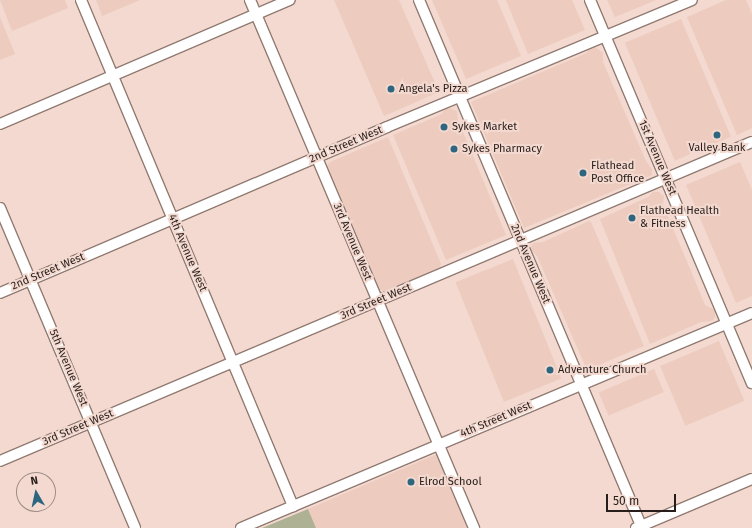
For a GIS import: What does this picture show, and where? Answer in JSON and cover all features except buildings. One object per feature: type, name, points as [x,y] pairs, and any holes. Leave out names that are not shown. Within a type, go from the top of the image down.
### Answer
[{"type":"street","name":"4th Avenue West","points":[[81,0],[292,506]]},
{"type":"street","name":"3rd Avenue West","points":[[250,0],[474,528]]},
{"type":"street","points":[[0,124],[290,0]]},
{"type":"street","name":"2nd Avenue West","points":[[419,0],[582,385],[640,527]]},
{"type":"street","name":"1st Avenue West","points":[[590,0],[752,383]]},
{"type":"street","name":"2nd Street West","points":[[0,292],[316,157],[692,0]]},
{"type":"street","name":"3rd Street West","points":[[0,461],[752,142]]},
{"type":"street","name":"5th Avenue West","points":[[0,208],[135,528]]},
{"type":"street","name":"4th Street West","points":[[241,528],[752,313]]},
{"type":"street","points":[[640,527],[752,479]]},
{"type":"shaded area","points":[[0,0],[65,0],[68,8],[12,31]]},
{"type":"shaded area","points":[[96,0],[140,0],[102,16]]},
{"type":"shaded area","points":[[334,0],[399,0],[439,92],[384,116]]},
{"type":"shaded area","points":[[432,0],[497,0],[521,56],[466,79]]},
{"type":"shaded area","points":[[506,0],[572,0],[585,30],[528,54]]},
{"type":"shaded area","points":[[607,0],[656,0],[615,17]]},
{"type":"shaded area","points":[[726,0],[746,0],[752,14],[752,128],[737,135],[687,17]]},
{"type":"shaded area","points":[[0,17],[15,54],[0,60]]},
{"type":"shaded area","points":[[681,19],[731,137],[675,161],[625,43]]},
{"type":"shaded area","points":[[595,47],[603,53],[603,62],[646,161],[652,169],[652,175],[524,228],[471,102],[587,53],[588,50]]},
{"type":"shaded area","points":[[448,108],[457,111],[458,120],[506,235],[446,260],[393,135],[442,114],[444,110]]},
{"type":"shaded area","points":[[388,137],[441,264],[440,268],[384,291],[376,288],[326,167],[330,162]]},
{"type":"shaded area","points":[[740,162],[752,190],[752,296],[736,303],[686,185]]},
{"type":"shaded area","points":[[653,192],[659,192],[664,196],[663,205],[705,305],[715,310],[715,317],[712,321],[701,322],[650,344],[600,219],[648,197]]},
{"type":"shaded area","points":[[589,221],[591,222],[644,346],[587,370],[537,256],[530,249],[533,243],[543,242]]},
{"type":"shaded area","points":[[513,259],[561,379],[504,402],[456,282]]},
{"type":"shaded area","points":[[719,341],[744,401],[685,426],[660,366]]},
{"type":"shaded area","points":[[654,369],[664,392],[609,415],[599,392]]},
{"type":"shaded area","name":"Elrod School","points":[[437,454],[468,528],[316,528],[308,509]]},
{"type":"green space","points":[[308,509],[316,528],[262,528]]},
{"type":"place","name":"Angela's Pizza","points":[[391,89]]},
{"type":"place","name":"Sykes Market","points":[[444,127]]},
{"type":"place","name":"Valley Bank","points":[[717,135]]},
{"type":"place","name":"Sykes Pharmacy","points":[[454,149]]},
{"type":"place","name":"Flathead Post Office","points":[[583,173]]},
{"type":"place","name":"Flathead Health & Fitness","points":[[632,218]]},
{"type":"place","name":"Adventure Church","points":[[550,370]]},
{"type":"place","name":"Elrod School","points":[[411,482]]}]
